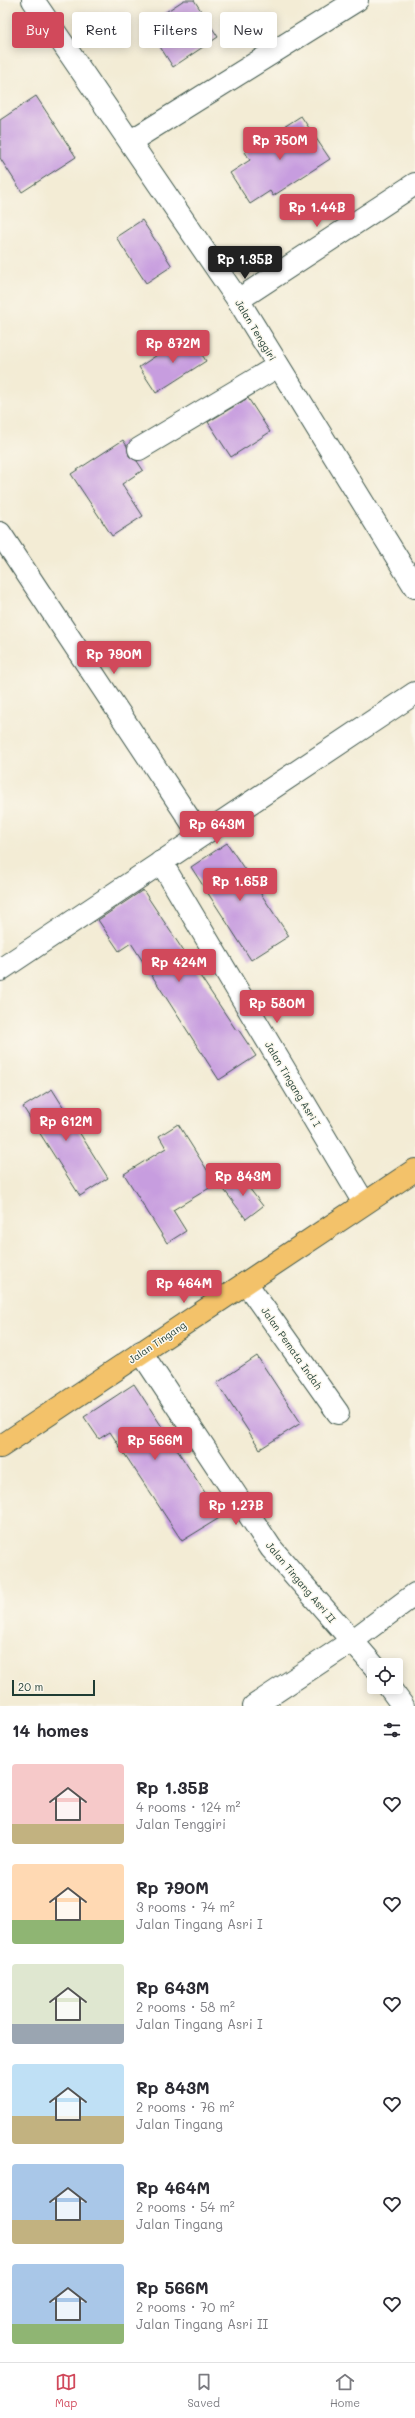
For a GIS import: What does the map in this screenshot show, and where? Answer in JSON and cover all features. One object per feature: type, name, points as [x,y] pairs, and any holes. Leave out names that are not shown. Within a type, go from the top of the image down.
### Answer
[{"type":"main road","name":"Jalan Tingang","points":[[0,1447],[72,1401],[141,1352],[415,1170]]},
{"type":"street","name":"Jalan Tenggiri","points":[[33,0],[238,300],[415,587]]},
{"type":"street","points":[[131,142],[357,0]]},
{"type":"street","points":[[238,300],[415,184]]},
{"type":"street","points":[[139,449],[278,366]]},
{"type":"street","points":[[0,533],[200,835]]},
{"type":"street","points":[[0,970],[200,835],[415,693]]},
{"type":"street","name":"Jalan Tingang Asri I","points":[[161,862],[364,1204]]},
{"type":"street","name":"Jalan Pemata Indah","points":[[246,1283],[338,1413]]},
{"type":"street","name":"Jalan Tingang Asri II","points":[[141,1352],[271,1548],[367,1658]]},
{"type":"street","points":[[254,1706],[352,1641],[415,1594]]},
{"type":"street","points":[[394,1694],[403,1706]]},
{"type":"building","points":[[184,0],[194,0],[202,12],[166,12]]},
{"type":"building","points":[[212,28],[218,37],[212,41]]},
{"type":"building","points":[[161,48],[202,48],[173,67]]},
{"type":"building","points":[[36,96],[76,157],[22,192],[0,158],[0,120]]},
{"type":"building","points":[[301,116],[330,159],[273,196],[270,191],[250,204],[230,173],[250,160],[245,152]]},
{"type":"building","points":[[142,220],[172,266],[146,283],[116,237]]},
{"type":"building","points":[[189,334],[206,361],[156,393],[139,367]]},
{"type":"building","points":[[248,398],[270,432],[231,457],[208,422]]},
{"type":"building","points":[[123,440],[127,446],[129,456],[137,461],[143,470],[122,484],[143,516],[112,536],[71,474]]},
{"type":"building","points":[[227,843],[289,936],[251,960],[191,867]]},
{"type":"building","points":[[143,890],[236,1030],[238,1029],[256,1056],[219,1080],[131,943],[119,951],[98,920]]},
{"type":"building","points":[[52,1089],[108,1178],[80,1196],[23,1107]]},
{"type":"building","points":[[178,1124],[216,1184],[173,1210],[186,1231],[167,1243],[124,1174],[166,1148],[159,1136]]},
{"type":"building","points":[[239,1175],[263,1206],[246,1219],[222,1187]]},
{"type":"building","points":[[257,1356],[301,1423],[260,1449],[217,1383]]},
{"type":"building","points":[[134,1384],[221,1517],[182,1541],[110,1432],[99,1439],[84,1417]]}]
